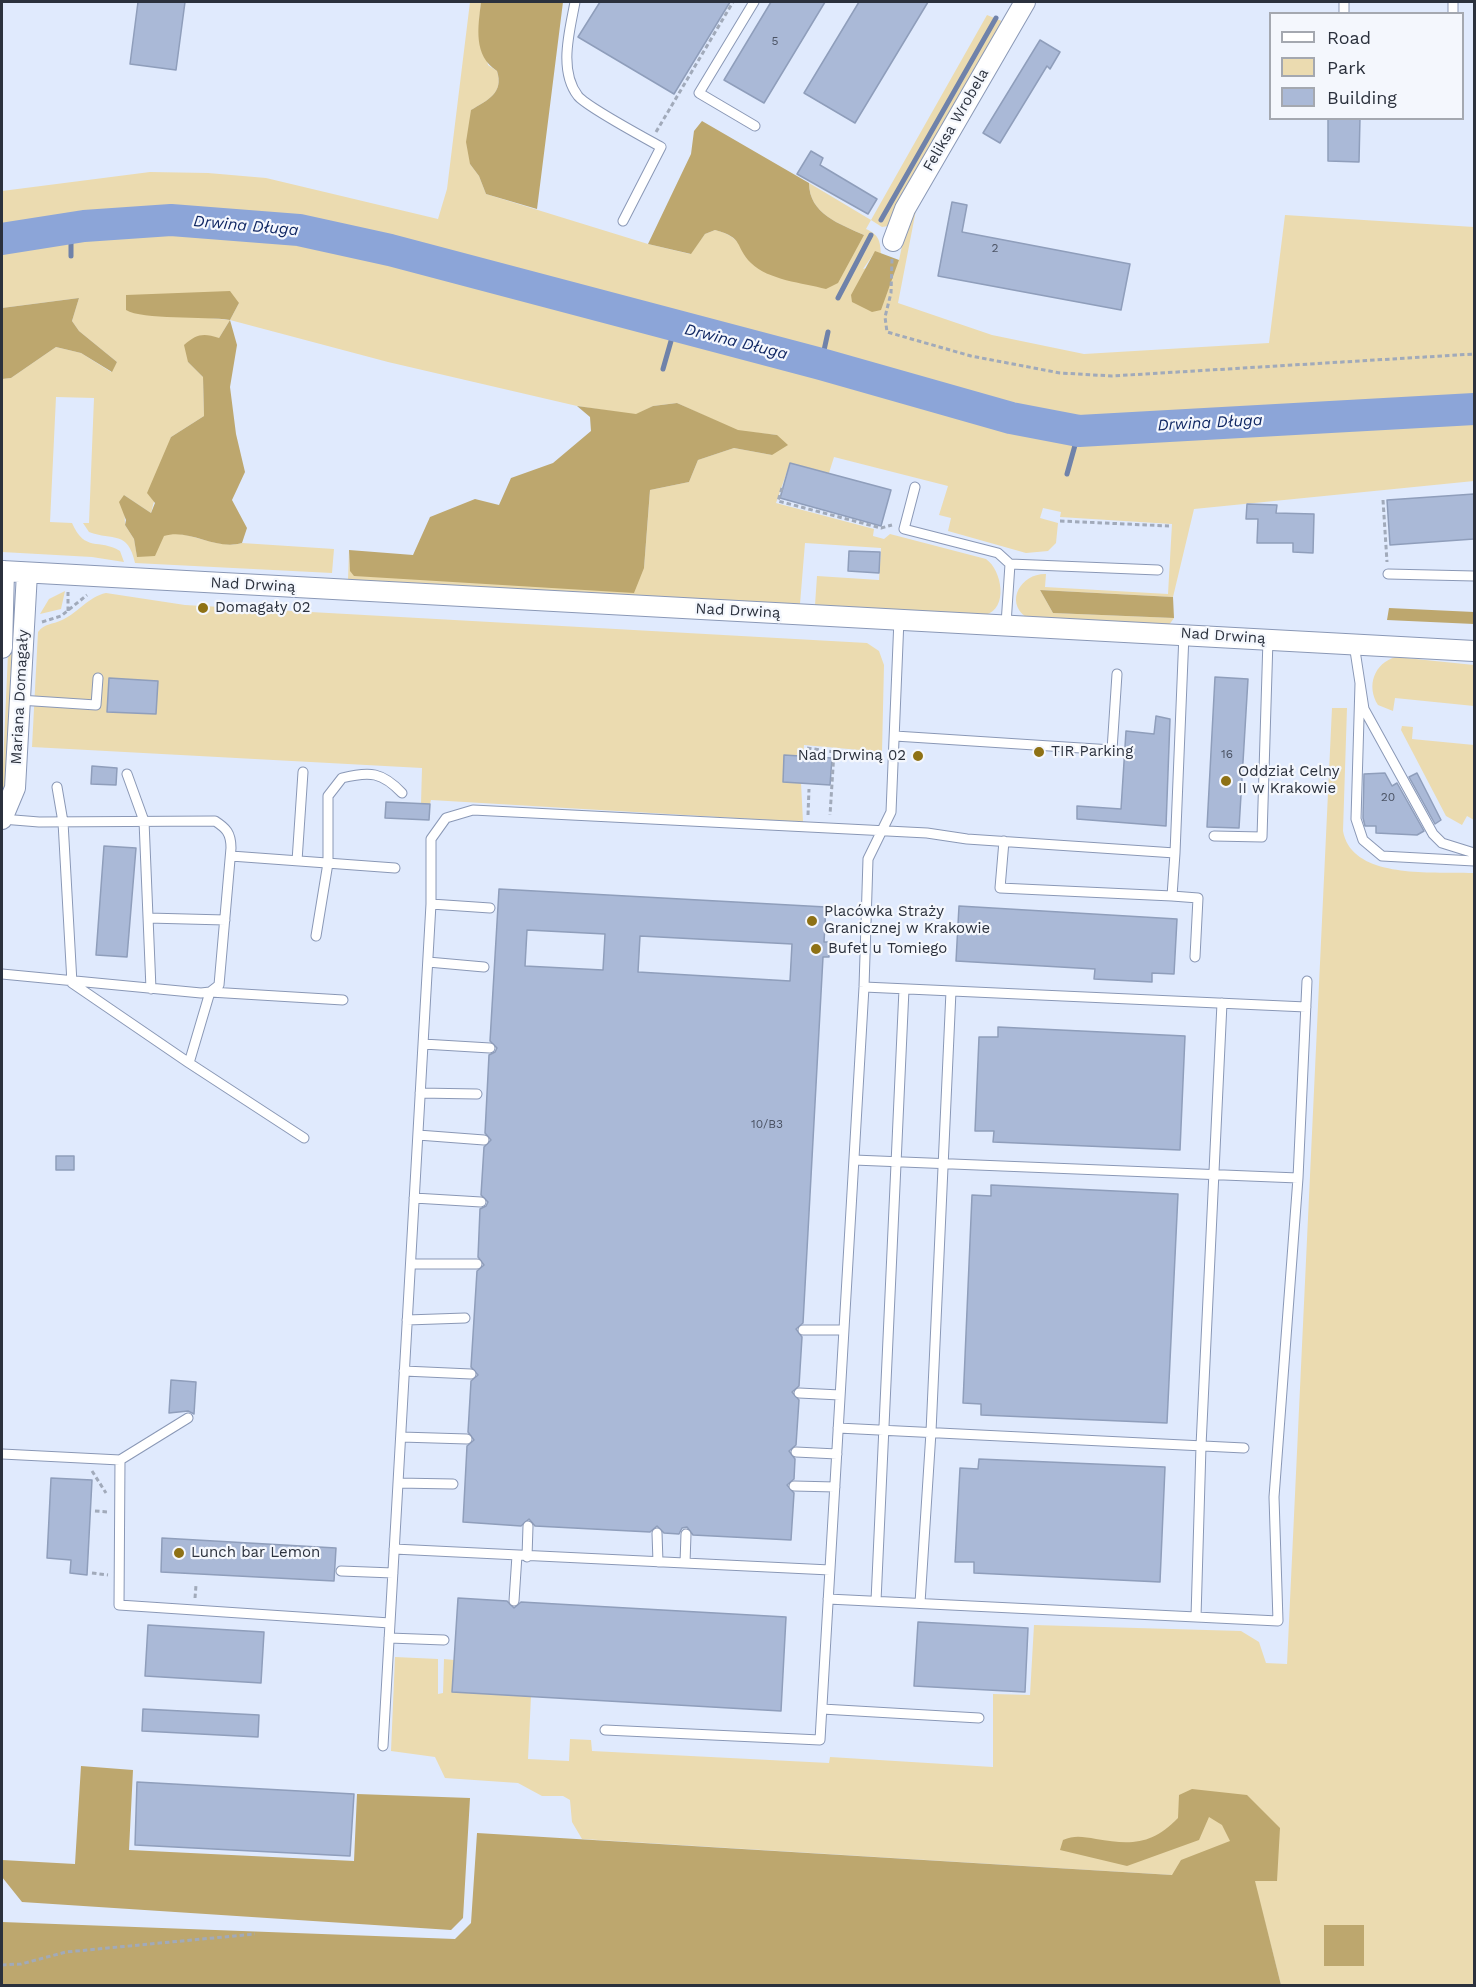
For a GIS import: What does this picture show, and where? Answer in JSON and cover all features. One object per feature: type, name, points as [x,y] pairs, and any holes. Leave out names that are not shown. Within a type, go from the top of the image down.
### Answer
[{"type":"street","name":"Feliksa Wrobela","points":[[893,241],[909,201],[1025,2]]},
{"type":"street","name":"Nad Drwiną","points":[[3,571],[1474,651]]},
{"type":"street","name":"Mariana Domagały","points":[[2,648],[3,571]]},
{"type":"street","name":"Mariana Domagały","points":[[2,824],[2,818],[15,788],[27,573]]},
{"type":"lane","points":[[575,2],[568,64],[571,81],[579,98],[661,147],[623,221]]},
{"type":"lane","points":[[754,2],[699,93],[755,126]]},
{"type":"lane","points":[[915,487],[903,529],[998,554],[1010,564],[1158,570]]},
{"type":"lane","points":[[1006,624],[1010,564]]},
{"type":"lane","points":[[1388,574],[1474,576]]},
{"type":"lane","points":[[605,1730],[820,1740],[864,987],[868,859],[891,812],[899,619]]},
{"type":"lane","points":[[1172,896],[1184,634]]},
{"type":"lane","points":[[1214,836],[1262,837],[1268,639]]},
{"type":"lane","points":[[1354,643],[1364,709],[1433,834],[1442,843],[1474,853]]},
{"type":"lane","points":[[895,736],[1112,750],[1117,674]]},
{"type":"lane","points":[[20,700],[96,705],[98,678]]},
{"type":"lane","points":[[1360,684],[1356,819],[1363,840],[1382,856],[1474,861]]},
{"type":"lane","points":[[297,861],[303,772]]},
{"type":"lane","points":[[316,936],[328,863],[328,796],[342,778],[365,772],[389,780],[402,793]]},
{"type":"lane","points":[[127,774],[144,821],[151,989]]},
{"type":"lane","points":[[57,787],[63,822],[72,982]]},
{"type":"lane","points":[[383,1746],[428,962],[431,839],[446,818],[459,812],[473,810],[882,832],[1175,853]]},
{"type":"lane","points":[[2,818],[63,822],[215,821],[226,828],[231,838],[231,856],[219,985],[210,992],[189,1063]]},
{"type":"lane","points":[[1004,841],[1000,888],[1198,898],[1195,957]]},
{"type":"lane","points":[[231,856],[394,868]]},
{"type":"lane","points":[[431,904],[490,908]]},
{"type":"lane","points":[[148,918],[225,921]]},
{"type":"lane","points":[[428,962],[484,966]]},
{"type":"lane","points":[[2,974],[201,993],[343,1000]]},
{"type":"lane","points":[[828,1599],[1278,1621],[1274,1497],[1298,1178],[1307,981]]},
{"type":"lane","points":[[72,982],[189,1063],[304,1138]]},
{"type":"lane","points":[[864,987],[1306,1006]]},
{"type":"lane","points":[[876,1601],[903,989]]},
{"type":"lane","points":[[920,1603],[931,1432],[951,991]]},
{"type":"lane","points":[[1196,1617],[1201,1446],[1222,1003]]},
{"type":"lane","points":[[423,1044],[490,1048]]},
{"type":"lane","points":[[420,1093],[477,1094]]},
{"type":"lane","points":[[418,1136],[484,1140]]},
{"type":"lane","points":[[854,1160],[1298,1178]]},
{"type":"lane","points":[[414,1198],[481,1202]]},
{"type":"lane","points":[[411,1263],[477,1264]]},
{"type":"lane","points":[[407,1320],[465,1318]]},
{"type":"lane","points":[[803,1330],[844,1330]]},
{"type":"lane","points":[[404,1371],[471,1374]]},
{"type":"lane","points":[[799,1393],[840,1395]]},
{"type":"lane","points":[[2,1454],[120,1460],[188,1418]]},
{"type":"lane","points":[[838,1428],[1244,1448]]},
{"type":"lane","points":[[401,1437],[467,1439]]},
{"type":"lane","points":[[796,1452],[837,1455]]},
{"type":"lane","points":[[120,1460],[119,1605],[390,1623]]},
{"type":"lane","points":[[398,1483],[453,1484]]},
{"type":"lane","points":[[794,1486],[835,1487]]},
{"type":"lane","points":[[527,1557],[528,1526]]},
{"type":"lane","points":[[657,1533],[657,1562]]},
{"type":"lane","points":[[685,1563],[686,1534]]},
{"type":"lane","points":[[394,1549],[830,1570]]},
{"type":"lane","points":[[514,1601],[517,1555]]},
{"type":"lane","points":[[341,1570],[393,1573]]},
{"type":"lane","points":[[389,1638],[444,1640]]},
{"type":"lane","points":[[822,1709],[979,1718]]},
{"type":"path","points":[[651,141],[733,2]]},
{"type":"path","points":[[893,241],[891,293],[885,317],[887,332],[971,356],[1060,373],[1112,376],[1170,375],[1474,354]]},
{"type":"path","points":[[782,488],[778,501],[881,528],[891,525],[903,529]]},
{"type":"path","points":[[1060,520],[1169,526]]},
{"type":"path","points":[[64,589],[71,588],[68,591],[68,611]]},
{"type":"path","points":[[36,623],[68,611],[93,590],[82,589]]},
{"type":"path","points":[[807,748],[884,756]]},
{"type":"path","points":[[829,820],[834,752]]},
{"type":"path","points":[[807,829],[808,789]]},
{"type":"path","points":[[84,1458],[120,1513]]},
{"type":"path","points":[[95,1511],[120,1513]]},
{"type":"path","points":[[2,1965],[21,1964],[66,1952],[255,1934]]},
{"type":"green space","points":[[470,2],[481,2],[479,22],[488,65],[497,71],[499,79],[493,95],[471,110],[470,164],[479,176],[486,194],[648,244],[690,254],[705,234],[715,230],[737,241],[751,262],[864,235],[836,222],[820,210],[810,194],[809,183],[871,220],[866,229],[878,238],[881,254],[875,252],[863,269],[899,260],[909,214],[941,160],[945,160],[916,210],[898,303],[992,335],[1084,354],[1269,343],[1285,215],[1474,227],[1474,481],[1194,509],[1173,597],[1040,590],[1053,613],[1174,618],[1169,625],[1026,617],[1016,603],[1016,596],[1023,583],[1037,575],[1046,574],[1045,587],[1168,594],[1172,524],[1060,517],[1061,512],[1043,508],[1040,518],[1058,523],[1056,543],[1048,551],[1026,553],[948,531],[951,518],[939,515],[948,486],[834,457],[829,473],[790,463],[776,503],[874,529],[873,536],[884,539],[890,534],[986,559],[996,572],[1001,589],[998,605],[993,611],[985,615],[815,605],[817,576],[879,580],[881,548],[805,543],[800,604],[348,580],[349,550],[350,571],[644,568],[650,490],[689,482],[698,460],[734,448],[772,455],[777,435],[738,431],[677,403],[653,406],[636,415],[577,406],[388,362],[230,320],[219,338],[188,362],[203,377],[204,416],[171,437],[151,513],[124,495],[125,525],[134,539],[137,556],[163,536],[180,534],[221,544],[242,543],[334,549],[332,573],[135,563],[124,541],[89,532],[83,523],[89,523],[94,398],[56,397],[50,522],[72,523],[87,542],[105,545],[120,551],[124,562],[92,557],[2,552],[2,379],[11,378],[56,347],[81,353],[111,372],[117,362],[79,331],[72,321],[79,298],[2,308],[2,191],[150,172],[208,173],[266,178],[438,219],[447,189]],"holes":[[[239,303],[230,320],[188,316]]]},
{"type":"green space","points":[[987,15],[1004,22],[888,226],[882,227],[871,220]]},
{"type":"green space","points":[[65,591],[61,609],[40,614],[49,599]]},
{"type":"green space","points":[[106,593],[185,605],[867,643],[879,651],[884,665],[882,752],[804,745],[803,756],[784,756],[783,782],[801,783],[803,822],[431,800],[430,804],[421,804],[422,768],[32,747],[38,632],[68,617],[94,598]]},
{"type":"green space","points":[[9,631],[14,631],[6,787],[2,788]]},
{"type":"green space","points":[[1396,657],[1474,665],[1474,706],[1395,698],[1393,711],[1378,705],[1374,698],[1374,676],[1382,664]]},
{"type":"green space","points":[[1332,708],[1347,708],[1343,831],[1350,847],[1362,858],[1378,866],[1418,872],[1474,873],[1474,1985],[1281,1985],[1254,1880],[582,1839],[572,1822],[570,1800],[563,1796],[542,1796],[518,1783],[445,1778],[435,1757],[391,1751],[395,1657],[438,1659],[438,1694],[443,1693],[444,1659],[454,1660],[531,1696],[528,1759],[569,1761],[570,1739],[591,1740],[592,1751],[829,1763],[830,1757],[993,1767],[993,1694],[1030,1695],[1034,1625],[1241,1631],[1259,1642],[1266,1663],[1287,1664]]},
{"type":"green space","points":[[1402,726],[1413,727],[1412,739],[1474,745],[1474,820],[1467,816],[1462,825],[1446,816],[1401,730]]},
{"type":"shaded area","points":[[481,2],[563,2],[537,209],[486,194],[479,176],[470,164],[466,142],[471,110],[493,95],[499,79],[497,71],[489,65],[481,49],[478,31]]},
{"type":"shaded area","points":[[702,121],[809,183],[810,194],[820,210],[836,222],[864,235],[838,283],[826,289],[767,273],[751,263],[735,239],[715,230],[705,234],[691,254],[648,244],[691,154],[694,131]]},
{"type":"shaded area","points":[[875,251],[899,260],[881,310],[872,312],[852,302],[851,295]]},
{"type":"shaded area","points":[[230,291],[239,303],[230,320],[159,317],[126,310],[126,295]]},
{"type":"shaded area","points":[[79,298],[72,321],[79,331],[117,362],[112,372],[81,353],[56,347],[11,378],[2,379],[2,308]]},
{"type":"shaded area","points":[[230,320],[237,345],[230,387],[236,434],[245,472],[232,500],[247,528],[242,543],[222,544],[174,534],[164,536],[155,556],[137,557],[134,539],[125,525],[126,520],[119,502],[124,495],[151,513],[155,503],[147,493],[171,437],[204,416],[203,377],[188,362],[184,345],[200,336],[209,335],[219,338]]},
{"type":"shaded area","points":[[677,403],[738,430],[777,435],[788,445],[772,455],[734,448],[698,460],[689,482],[650,490],[644,568],[634,593],[354,576],[350,571],[349,550],[413,555],[430,517],[475,499],[499,505],[511,478],[553,463],[591,431],[590,417],[577,406],[636,414],[653,406]]},
{"type":"shaded area","points":[[1040,590],[1173,597],[1174,618],[1053,613]]},
{"type":"shaded area","points":[[1389,608],[1474,612],[1474,624],[1387,620]]},
{"type":"shaded area","points":[[81,1766],[133,1770],[129,1850],[354,1861],[357,1794],[470,1798],[463,1918],[451,1930],[22,1902],[2,1877],[2,1860],[75,1864]]},
{"type":"shaded area","points":[[1192,1789],[1247,1795],[1280,1828],[1277,1881],[1255,1881],[1281,1985],[2,1985],[2,1922],[455,1939],[471,1923],[477,1833],[1172,1875],[1181,1860],[1230,1841],[1222,1825],[1209,1817],[1199,1840],[1127,1866],[1060,1850],[1063,1840],[1071,1837],[1130,1842],[1159,1834],[1178,1818],[1179,1795]]},
{"type":"shaded area","points":[[1324,1925],[1364,1925],[1364,1966],[1324,1966]]},
{"type":"building","points":[[138,2],[185,2],[176,70],[130,64]]},
{"type":"building","points":[[600,2],[730,2],[674,94],[578,37]]},
{"type":"building","points":[[771,2],[825,2],[764,103],[724,80]]},
{"type":"building","points":[[859,2],[928,2],[855,123],[804,93]]},
{"type":"building","points":[[1040,40],[1060,52],[1050,69],[1047,66],[1000,143],[983,133]]},
{"type":"building","points":[[1328,120],[1360,120],[1359,162],[1328,161]]},
{"type":"building","points":[[811,151],[823,158],[820,165],[877,199],[868,214],[797,174]]},
{"type":"building","points":[[952,202],[967,205],[962,232],[1130,264],[1121,310],[938,276]]},
{"type":"building","points":[[790,463],[891,490],[881,526],[780,498]]},
{"type":"building","points":[[1474,494],[1474,539],[1390,545],[1387,500]]},
{"type":"building","points":[[1247,504],[1277,505],[1276,513],[1314,514],[1313,553],[1293,552],[1293,543],[1257,543],[1258,519],[1246,519]]},
{"type":"building","points":[[849,551],[880,552],[879,573],[848,571]]},
{"type":"building","points":[[1215,677],[1248,679],[1239,828],[1207,827]]},
{"type":"building","points":[[109,678],[158,681],[156,714],[107,712]]},
{"type":"building","points":[[1156,716],[1170,719],[1166,826],[1077,819],[1077,806],[1121,809],[1126,731],[1154,734]]},
{"type":"building","points":[[784,755],[832,758],[830,785],[783,782]]},
{"type":"building","points":[[92,766],[117,768],[116,785],[91,784]]},
{"type":"building","points":[[1385,773],[1392,786],[1397,783],[1424,831],[1417,835],[1376,833],[1376,826],[1365,826],[1363,818],[1364,774]]},
{"type":"building","points":[[1417,773],[1441,820],[1435,824],[1409,777]]},
{"type":"building","points":[[386,802],[430,804],[429,820],[385,818]]},
{"type":"building","points":[[104,846],[136,848],[127,957],[96,955]]},
{"type":"building","points":[[499,889],[826,907],[824,942],[829,942],[829,957],[823,957],[803,1323],[796,1329],[802,1337],[799,1386],[792,1392],[799,1400],[796,1445],[789,1451],[795,1459],[794,1479],[787,1485],[794,1493],[791,1540],[693,1535],[687,1527],[682,1528],[679,1534],[664,1533],[657,1526],[650,1532],[535,1526],[529,1519],[521,1526],[463,1522],[467,1446],[474,1440],[468,1432],[471,1381],[478,1375],[471,1367],[477,1271],[484,1265],[478,1257],[480,1209],[488,1202],[481,1195],[484,1147],[491,1140],[485,1133],[489,1055],[497,1048],[490,1041]],"holes":[[[527,930],[605,934],[603,970],[525,966]],[[640,936],[792,944],[790,981],[638,972]]]},
{"type":"building","points":[[959,906],[1177,919],[1174,974],[1152,973],[1152,982],[1094,979],[1095,969],[956,961]]},
{"type":"building","points":[[998,1027],[1185,1036],[1180,1150],[993,1142],[994,1131],[975,1131],[979,1037],[998,1037]]},
{"type":"building","points":[[56,1156],[74,1156],[74,1170],[56,1170]]},
{"type":"building","points":[[991,1185],[1178,1194],[1167,1423],[981,1415],[981,1404],[963,1403],[972,1195],[991,1196]]},
{"type":"building","points":[[171,1380],[196,1382],[194,1414],[188,1411],[169,1413]]},
{"type":"building","points":[[979,1459],[1165,1467],[1160,1582],[974,1573],[974,1562],[955,1562],[960,1468],[978,1469]]},
{"type":"building","points":[[51,1478],[92,1480],[87,1575],[70,1573],[71,1560],[47,1558]]},
{"type":"building","points":[[162,1538],[336,1548],[334,1581],[161,1572]]},
{"type":"building","points":[[458,1598],[507,1601],[514,1608],[521,1602],[786,1617],[781,1711],[452,1692]]},
{"type":"building","points":[[918,1622],[1028,1628],[1025,1692],[914,1686]]},
{"type":"building","points":[[148,1625],[264,1632],[261,1683],[145,1676]]},
{"type":"building","points":[[143,1709],[259,1715],[258,1737],[142,1731]]},
{"type":"building","points":[[137,1782],[354,1794],[350,1856],[135,1845]]},
{"type":"waterway","points":[[881,220],[996,18]]},
{"type":"waterway","name":"Drwina Długa","points":[[2,239],[84,226],[171,220],[299,230],[390,250],[821,364],[1011,418],[1079,431],[1474,409]]},
{"type":"waterway","points":[[71,228],[71,256]]},
{"type":"waterway","points":[[838,298],[871,235]]},
{"type":"waterway","points":[[663,369],[675,327]]},
{"type":"waterway","points":[[821,364],[828,332]]},
{"type":"waterway","points":[[1067,474],[1079,431]]},
{"type":"place","name":"Domagały 02","points":[[203,608]]},
{"type":"place","name":"TIR Parking","points":[[1039,752]]},
{"type":"place","name":"Nad Drwiną 02","points":[[918,756]]},
{"type":"place","name":"Oddział Celny II w Krakowie","points":[[1226,781]]},
{"type":"place","name":"Placówka Straży Granicznej w Krakowie","points":[[812,921]]},
{"type":"place","name":"Bufet u Tomiego","points":[[816,949]]},
{"type":"place","name":"Lunch bar Lemon","points":[[179,1553]]}]
